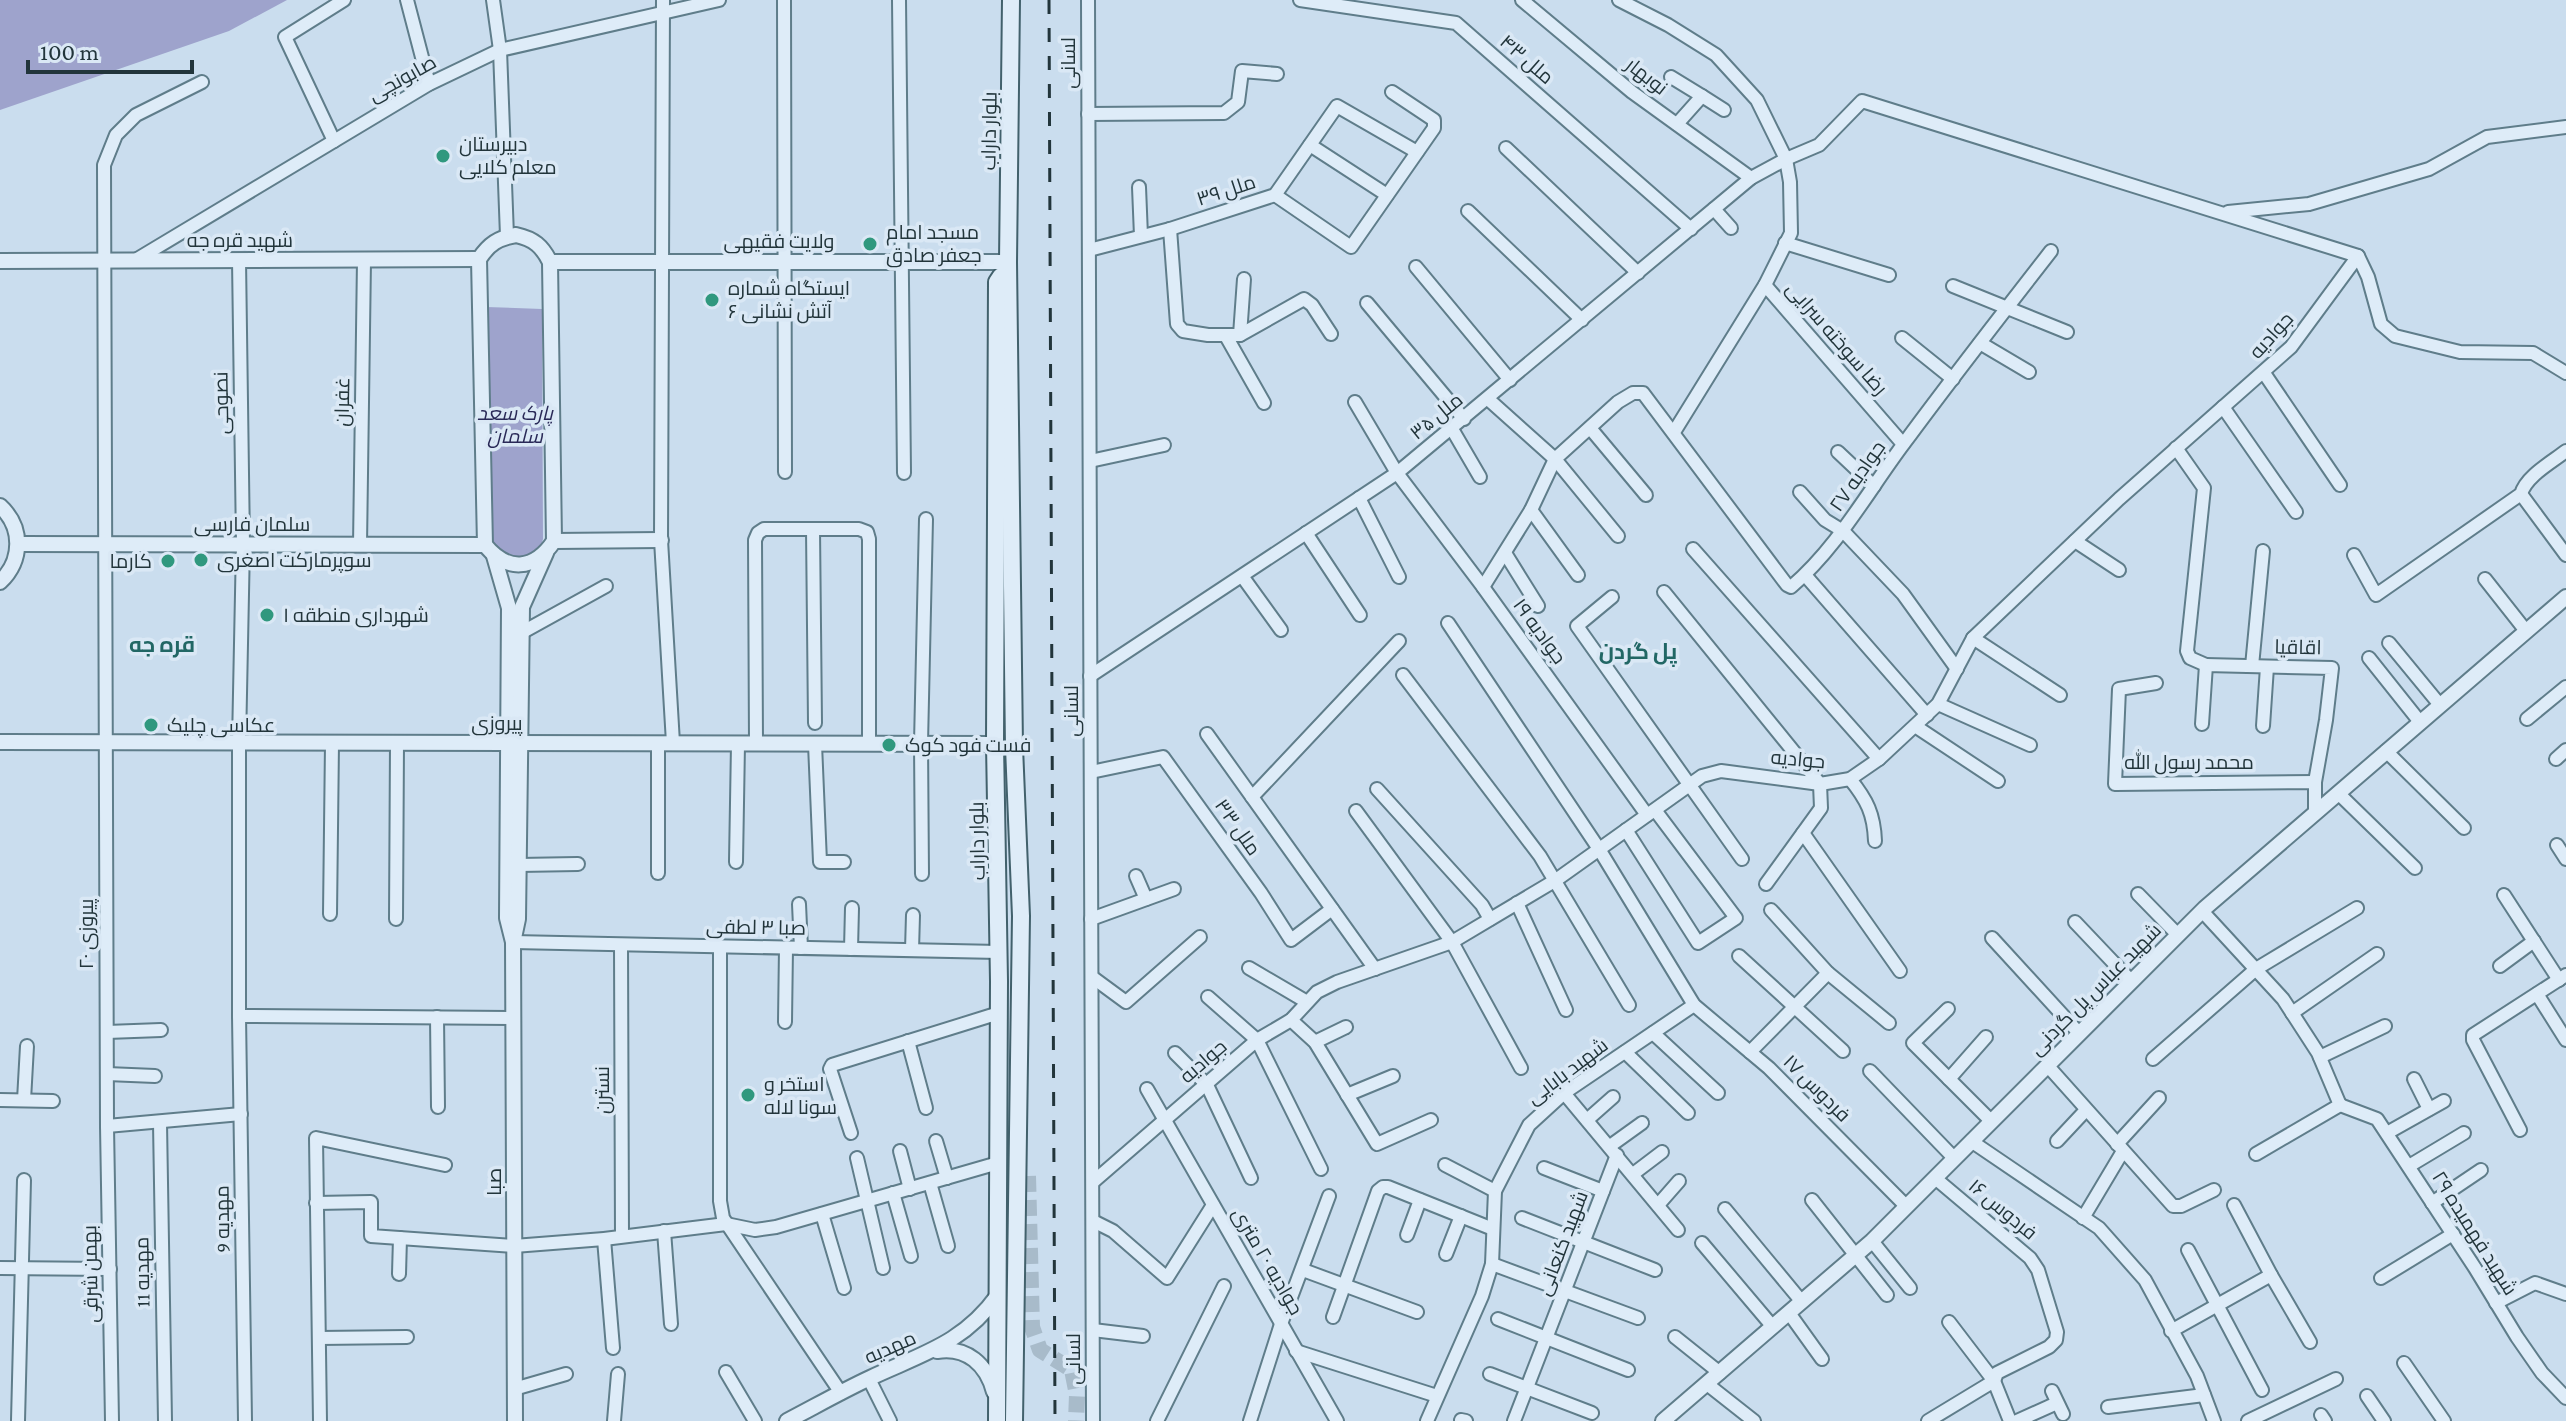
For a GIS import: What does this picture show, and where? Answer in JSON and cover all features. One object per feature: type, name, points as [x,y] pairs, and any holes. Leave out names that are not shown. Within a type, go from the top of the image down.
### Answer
[{"type":"main road","name":"بلوار داراب","points":[[1011,0],[1008,262],[1014,747],[1021,927],[1014,1421]]},
{"type":"main road","name":"بلوار داراب","points":[[997,1415],[997,282],[1008,262]]},
{"type":"main road","points":[[999,928],[1021,927]]},
{"type":"main road","points":[[999,981],[1020,982]]},
{"type":"main road","points":[[1018,1076],[1028,1176]]},
{"type":"street","points":[[334,141],[285,37],[344,0]]},
{"type":"street","points":[[407,0],[429,84]]},
{"type":"street","points":[[493,0],[500,50],[507,236]]},
{"type":"street","name":"صابونچی","points":[[134,261],[429,84],[500,50],[663,6],[719,0]]},
{"type":"street","points":[[784,0],[785,472]]},
{"type":"street","points":[[899,0],[904,473]]},
{"type":"street","name":"لسانی","points":[[1088,0],[1093,1330],[1097,1420]]},
{"type":"street","name":"ملل ۴۳","points":[[1300,0],[1345,3],[1456,23],[1691,229]]},
{"type":"street","points":[[1408,16],[1410,0]]},
{"type":"street","name":"نوبهار","points":[[1522,0],[1632,92],[1751,178]]},
{"type":"street","name":"رضا سوخته سرایی","points":[[1619,0],[1668,25],[1716,55],[1757,100],[1786,159],[1790,182],[1791,233],[1765,285],[1903,444]]},
{"type":"street","points":[[658,873],[666,743],[661,540],[663,6]]},
{"type":"street","points":[[1088,114],[1224,113],[1238,102],[1242,71],[1277,74]]},
{"type":"street","points":[[1671,77],[1724,110]]},
{"type":"street","name":"پیروزی ٢٠","points":[[107,1126],[104,165],[116,135],[136,115],[202,82]]},
{"type":"street","points":[[1275,195],[1351,247],[1434,128],[1434,120],[1392,92]]},
{"type":"street","points":[[1677,124],[1702,96]]},
{"type":"street","name":"ملل ۳۵","points":[[1090,676],[1397,473],[1751,178],[1819,145],[1862,101],[2220,213]]},
{"type":"street","name":"ملل ۳۹","points":[[1089,250],[1170,229],[1275,195],[1337,106],[1417,152]]},
{"type":"street","points":[[2220,213],[2309,204],[2429,169],[2487,137],[2566,127]]},
{"type":"street","points":[[1310,145],[1387,195]]},
{"type":"street","points":[[1506,148],[1638,273]]},
{"type":"street","points":[[1139,187],[1141,236]]},
{"type":"street","points":[[1714,209],[1731,228]]},
{"type":"street","points":[[1468,211],[1582,320]]},
{"type":"street","points":[[2220,213],[2358,256],[2368,277],[2381,324],[2395,336],[2460,352],[2533,353],[2566,373]]},
{"type":"street","points":[[1170,229],[1177,324],[1183,331],[1240,335],[1304,299],[1312,305],[1331,334]]},
{"type":"street","points":[[479,259],[488,246],[500,237],[516,235],[531,239],[543,248],[550,262],[550,547],[661,540]]},
{"type":"street","points":[[1785,243],[1889,275]]},
{"type":"street","name":"جوادیه ۲۷","points":[[1805,575],[1843,531],[1903,444],[2051,251]]},
{"type":"street","name":"جوادیه","points":[[1093,1182],[1257,1040],[1291,1020],[1317,992],[1337,982],[1452,942],[1556,880],[1702,776],[1721,771],[1820,784],[1850,779],[1879,759],[1938,704],[1973,638],[2176,448],[2291,347],[2358,256]]},
{"type":"street","name":"شهید قره جه","points":[[0,261],[479,259]]},
{"type":"street","name":"صبا","points":[[479,259],[490,550],[509,608],[519,865],[518,919],[513,942],[515,1421]]},
{"type":"street","name":"نصوحی","points":[[239,260],[243,544],[239,743]]},
{"type":"street","name":"غفران","points":[[360,545],[364,260]]},
{"type":"street","name":"ولایت فقیهی","points":[[550,262],[1008,262]]},
{"type":"street","points":[[1416,267],[1510,380]]},
{"type":"street","points":[[1240,335],[1244,279]]},
{"type":"street","points":[[1674,432],[1765,285]]},
{"type":"street","points":[[1953,286],[2067,332]]},
{"type":"street","points":[[1367,303],[1464,419]]},
{"type":"street","points":[[1226,336],[1264,403]]},
{"type":"street","points":[[1902,338],[1953,379]]},
{"type":"street","points":[[1980,343],[2029,372]]},
{"type":"street","points":[[2264,373],[2340,485]]},
{"type":"street","points":[[1483,587],[1531,510],[1555,459],[1618,402],[1633,393],[1643,393],[1787,585],[1791,587],[1805,575],[1927,715]]},
{"type":"street","points":[[1488,399],[1555,459],[1618,536]]},
{"type":"street","name":"جوادیه ۱۹","points":[[1355,402],[1397,473],[1651,812],[1736,918],[1698,943],[1626,830]]},
{"type":"street","points":[[2223,407],[2296,512]]},
{"type":"street","points":[[1590,428],[1646,495]]},
{"type":"street","points":[[1452,429],[1480,477]]},
{"type":"street","points":[[1090,461],[1164,445]]},
{"type":"street","points":[[2176,448],[2204,488],[2187,651],[2190,658],[2206,665],[2202,724]]},
{"type":"street","points":[[2354,555],[2376,595],[2521,494],[2529,481],[2566,451]]},
{"type":"street","points":[[1838,452],[1874,486]]},
{"type":"street","points":[[1800,492],[1825,520],[1843,531],[1903,594],[1957,669]]},
{"type":"street","points":[[2521,494],[2566,555]]},
{"type":"street","points":[[1359,498],[1399,577]]},
{"type":"street","points":[[0,506],[11,519],[18,544],[11,569],[0,582]]},
{"type":"street","points":[[1531,510],[1578,575]]},
{"type":"street","points":[[922,874],[921,743],[926,519]]},
{"type":"street","points":[[756,744],[755,540],[764,529],[859,529],[867,532],[869,743]]},
{"type":"street","points":[[813,529],[815,723]]},
{"type":"street","points":[[1306,533],[1360,615]]},
{"type":"street","points":[[2075,541],[2119,570]]},
{"type":"street","name":"سلمان فارسی","points":[[18,544],[360,545],[490,550],[506,563],[521,565],[534,561],[550,547]]},
{"type":"street","name":"صبا","points":[[513,942],[507,918],[513,742],[522,607],[550,547]]},
{"type":"street","points":[[1693,549],[1879,759]]},
{"type":"street","points":[[2252,666],[2263,551]]},
{"type":"street","points":[[1505,553],[1538,606]]},
{"type":"street","points":[[1242,576],[1281,630]]},
{"type":"street","points":[[2485,579],[2526,631]]},
{"type":"street","points":[[521,633],[606,586]]},
{"type":"street","points":[[1664,592],[1820,784],[1821,808],[1766,884]]},
{"type":"street","points":[[1612,597],[1577,626],[1742,859]]},
{"type":"street","name":"شهید عباس پل گردنی","points":[[1663,1421],[1872,1241],[2202,911],[2566,597]]},
{"type":"street","name":"فردوس ۱۷","points":[[1448,623],[1599,849],[1694,1005],[1769,1068],[1906,1206]]},
{"type":"street","points":[[1973,638],[2060,695]]},
{"type":"street","points":[[1252,797],[1399,641]]},
{"type":"street","points":[[2389,643],[2440,705]]},
{"type":"street","points":[[2369,658],[2420,722]]},
{"type":"street","name":"اقاقیا","points":[[2206,665],[2332,668],[2315,782]]},
{"type":"street","points":[[2263,726],[2267,667]]},
{"type":"street","points":[[1403,675],[1556,880],[1629,1005]]},
{"type":"street","name":"محمد رسول الله","points":[[2156,683],[2119,689],[2115,784],[2315,782]]},
{"type":"street","points":[[2527,719],[2566,687]]},
{"type":"street","points":[[1938,704],[2030,745]]},
{"type":"street","points":[[1915,726],[1998,781]]},
{"type":"street","points":[[1207,734],[1375,969]]},
{"type":"street","name":"پیروزی","points":[[0,742],[995,744]]},
{"type":"street","name":"مهدیه 9","points":[[239,743],[239,1016],[245,1421]]},
{"type":"street","points":[[330,914],[332,743]]},
{"type":"street","points":[[396,919],[397,743]]},
{"type":"street","points":[[736,862],[738,744]]},
{"type":"street","points":[[815,744],[820,862],[844,862]]},
{"type":"street","points":[[2386,751],[2464,828]]},
{"type":"street","name":"ملل ۳۳","points":[[1091,772],[1163,757],[1291,940],[1332,909]]},
{"type":"street","points":[[1850,779],[1874,818],[1875,841]]},
{"type":"street","points":[[2315,782],[2315,812]]},
{"type":"street","points":[[1377,789],[1482,905],[1490,919]]},
{"type":"street","points":[[2338,793],[2415,868]]},
{"type":"street","points":[[1356,811],[1452,942],[1521,1068]]},
{"type":"street","points":[[1803,833],[1900,971]]},
{"type":"street","points":[[2557,845],[2566,859]]},
{"type":"street","points":[[519,865],[578,864]]},
{"type":"street","points":[[1136,876],[1146,899]]},
{"type":"street","points":[[1091,919],[1174,889]]},
{"type":"street","points":[[2138,894],[2178,935]]},
{"type":"street","points":[[2504,895],[2562,977],[2473,1035],[2520,1130]]},
{"type":"street","points":[[1517,903],[1566,1010]]},
{"type":"street","points":[[799,904],[801,948]]},
{"type":"street","points":[[851,949],[852,908]]},
{"type":"street","points":[[2153,1059],[2256,969],[2357,908]]},
{"type":"street","points":[[1771,910],[1828,973],[1889,1023]]},
{"type":"street","points":[[2202,911],[2283,999],[2320,1057],[2340,1105],[2256,1154]]},
{"type":"street","points":[[912,950],[913,915]]},
{"type":"street","points":[[2075,922],[2131,981]]},
{"type":"street","points":[[1092,977],[1126,1002],[1200,937]]},
{"type":"street","points":[[1992,938],[2079,1033]]},
{"type":"street","points":[[2500,966],[2534,941]]},
{"type":"street","name":"صبا ۳ لطفی","points":[[513,942],[999,952]]},
{"type":"street","name":"نسترن","points":[[621,945],[622,1236]]},
{"type":"street","points":[[720,947],[720,1201],[726,1224],[841,1393]]},
{"type":"street","points":[[785,1022],[786,948]]},
{"type":"street","points":[[2292,1013],[2377,954]]},
{"type":"street","points":[[1739,956],[1843,1051]]},
{"type":"street","points":[[1249,968],[1307,1002]]},
{"type":"street","points":[[1750,1052],[1828,973]]},
{"type":"street","points":[[2537,994],[2566,1040]]},
{"type":"street","points":[[1208,997],[1257,1040],[1321,1169]]},
{"type":"street","name":"شهید بابایی","points":[[1427,1421],[1482,1296],[1492,1264],[1495,1191],[1529,1125],[1564,1093],[1694,1005]]},
{"type":"street","points":[[1948,1009],[1913,1043],[1991,1121]]},
{"type":"street","points":[[851,1133],[830,1069],[832,1065],[999,1013]]},
{"type":"street","points":[[239,1016],[513,1018]]},
{"type":"street","points":[[437,1017],[438,1107]]},
{"type":"street","points":[[1291,1020],[1315,1042],[1377,1144],[1431,1120]]},
{"type":"street","points":[[2320,1057],[2385,1026]]},
{"type":"street","points":[[1315,1042],[1346,1027]]},
{"type":"street","points":[[107,1032],[161,1030]]},
{"type":"street","points":[[1653,1033],[1718,1093]]},
{"type":"street","points":[[1949,1079],[1986,1037]]},
{"type":"street","points":[[908,1041],[926,1108]]},
{"type":"street","points":[[24,1100],[27,1046]]},
{"type":"street","points":[[1625,1052],[1688,1113]]},
{"type":"street","points":[[1175,1053],[1207,1085],[1251,1178]]},
{"type":"street","points":[[2047,1065],[2173,1206],[2181,1206],[2214,1190]]},
{"type":"street","points":[[1870,1071],[1954,1158]]},
{"type":"street","points":[[107,1074],[155,1076]]},
{"type":"street","points":[[1347,1095],[1393,1076]]},
{"type":"street","points":[[2414,1079],[2429,1109]]},
{"type":"street","name":"جوادیه ۲۰ متری","points":[[1147,1089],[1337,1421]]},
{"type":"street","points":[[1564,1093],[1678,1230]]},
{"type":"street","points":[[1587,1120],[1613,1097]]},
{"type":"street","points":[[2083,1218],[2120,1148],[2159,1098]]},
{"type":"street","points":[[0,1100],[53,1101]]},
{"type":"street","points":[[2387,1133],[2444,1101]]},
{"type":"street","name":"شهید فهمیده ۲۹","points":[[2340,1105],[2377,1119],[2542,1373],[2566,1398]]},
{"type":"street","points":[[2057,1141],[2086,1110]]},
{"type":"street","points":[[107,1126],[241,1114]]},
{"type":"street","name":"مهدیه 11","points":[[160,1123],[165,1421]]},
{"type":"street","points":[[1614,1150],[1642,1123]]},
{"type":"street","name":"بهمن شرقی","points":[[107,1126],[112,1421]]},
{"type":"street","points":[[2409,1166],[2464,1133]]},
{"type":"street","points":[[320,1421],[316,1138],[445,1165]]},
{"type":"street","points":[[936,1141],[947,1178]]},
{"type":"street","points":[[1971,1141],[2099,1228],[2145,1280],[2197,1376],[2214,1421]]},
{"type":"street","name":"شهید کنعانی","points":[[1514,1421],[1603,1191],[1614,1150]]},
{"type":"street","points":[[900,1151],[910,1189]]},
{"type":"street","points":[[1633,1174],[1662,1152]]},
{"type":"street","points":[[857,1158],[883,1268]]},
{"type":"street","points":[[316,1203],[371,1202],[371,1236],[514,1246],[726,1224],[755,1230],[776,1227],[998,1163]]},
{"type":"street","points":[[1445,1165],[1495,1191]]},
{"type":"street","points":[[1544,1168],[1603,1191]]},
{"type":"street","points":[[2432,1203],[2481,1170]]},
{"type":"street","name":"فردوس ۱۶","points":[[1928,1421],[1994,1381],[1997,1373],[2049,1347],[2056,1340],[2057,1332],[2038,1270],[2030,1258],[1935,1178]]},
{"type":"street","points":[[18,1421],[24,1180]]},
{"type":"street","points":[[1658,1205],[1679,1181]]},
{"type":"street","points":[[930,1183],[948,1246]]},
{"type":"street","points":[[1333,1317],[1378,1191],[1383,1187],[1493,1229]]},
{"type":"street","points":[[893,1193],[911,1256]]},
{"type":"street","points":[[1250,1421],[1281,1324],[1329,1196]]},
{"type":"street","points":[[1407,1235],[1420,1200]]},
{"type":"street","points":[[1812,1200],[1887,1295]]},
{"type":"street","points":[[1093,1221],[1113,1231],[1167,1278],[1213,1205]]},
{"type":"street","points":[[2234,1205],[2310,1342]]},
{"type":"street","points":[[1725,1209],[1802,1302]]},
{"type":"street","points":[[822,1214],[844,1288]]},
{"type":"street","points":[[1446,1254],[1461,1216]]},
{"type":"street","points":[[1522,1218],[1655,1270]]},
{"type":"street","points":[[664,1231],[671,1324]]},
{"type":"street","points":[[2381,1278],[2453,1234]]},
{"type":"street","points":[[399,1274],[400,1238]]},
{"type":"street","points":[[604,1239],[613,1348]]},
{"type":"street","points":[[1872,1241],[1910,1288]]},
{"type":"street","points":[[1702,1243],[1773,1327]]},
{"type":"street","points":[[2188,1250],[2262,1390]]},
{"type":"street","points":[[1492,1264],[1638,1318]]},
{"type":"street","points":[[0,1268],[110,1269]]},
{"type":"street","points":[[1303,1270],[1417,1312]]},
{"type":"street","points":[[2171,1331],[2271,1275]]},
{"type":"street","points":[[2496,1303],[2535,1283],[2566,1294]]},
{"type":"street","points":[[1157,1421],[1224,1286]]},
{"type":"street","name":"مهدیه","points":[[787,1421],[810,1416],[841,1393],[953,1340],[973,1325],[998,1295]]},
{"type":"street","points":[[1789,1313],[1822,1359]]},
{"type":"street","points":[[1498,1319],[1628,1370]]},
{"type":"street","points":[[1949,1322],[1994,1381],[2010,1421]]},
{"type":"street","points":[[1093,1330],[1143,1336]]},
{"type":"street","points":[[319,1338],[407,1337]]},
{"type":"street","points":[[1675,1337],[1720,1373]]},
{"type":"street","points":[[925,1354],[959,1350],[976,1360],[990,1377],[997,1415]]},
{"type":"street","points":[[1296,1351],[1437,1396]]},
{"type":"street","points":[[2404,1363],[2444,1421]]},
{"type":"street","points":[[726,1372],[755,1421]]},
{"type":"street","points":[[514,1389],[566,1374]]},
{"type":"street","points":[[614,1421],[618,1374]]},
{"type":"street","points":[[1490,1374],[1592,1413]]},
{"type":"street","points":[[869,1379],[890,1421]]},
{"type":"street","points":[[2248,1421],[2271,1416],[2336,1379]]},
{"type":"street","points":[[1707,1384],[1754,1421]]},
{"type":"street","points":[[2108,1407],[2204,1395]]},
{"type":"street","points":[[2367,1396],[2384,1421]]},
{"type":"street","points":[[2017,1421],[2057,1403]]},
{"type":"green space","points":[[0,0],[287,0],[229,31],[0,110]]},
{"type":"green space","name":"پارک سعد سلمان","points":[[486,307],[542,309],[543,539],[535,553],[528,557],[512,559],[491,543]]},
{"type":"tunnel","points":[[1028,1176],[1032,1327],[1040,1350],[1072,1370],[1077,1395],[1076,1421]]},
{"type":"railway","points":[[1049,0],[1055,1421]]},
{"type":"place","name":"دبیرستان معلم کلایی","points":[[443,156]]},
{"type":"place","name":"مسجد امام جعفر صادق","points":[[870,244]]},
{"type":"place","name":"ایستگاه شماره ۶ آتش نشانی","points":[[712,300]]},
{"type":"place","name":"سوپرمارکت اصغری","points":[[201,560]]},
{"type":"place","name":"کارما","points":[[168,561]]},
{"type":"place","name":"شهرداری منطقه ۱","points":[[267,615]]},
{"type":"place","name":"عکاسی چلیک","points":[[151,725]]},
{"type":"place","name":"فست فود کوک","points":[[889,745]]},
{"type":"place","name":"استخر و سونا لاله","points":[[748,1095]]},
{"type":"district","name":"قره جه","points":[[162,644]]},
{"type":"district","name":"پل گردن","points":[[1638,651]]}]
